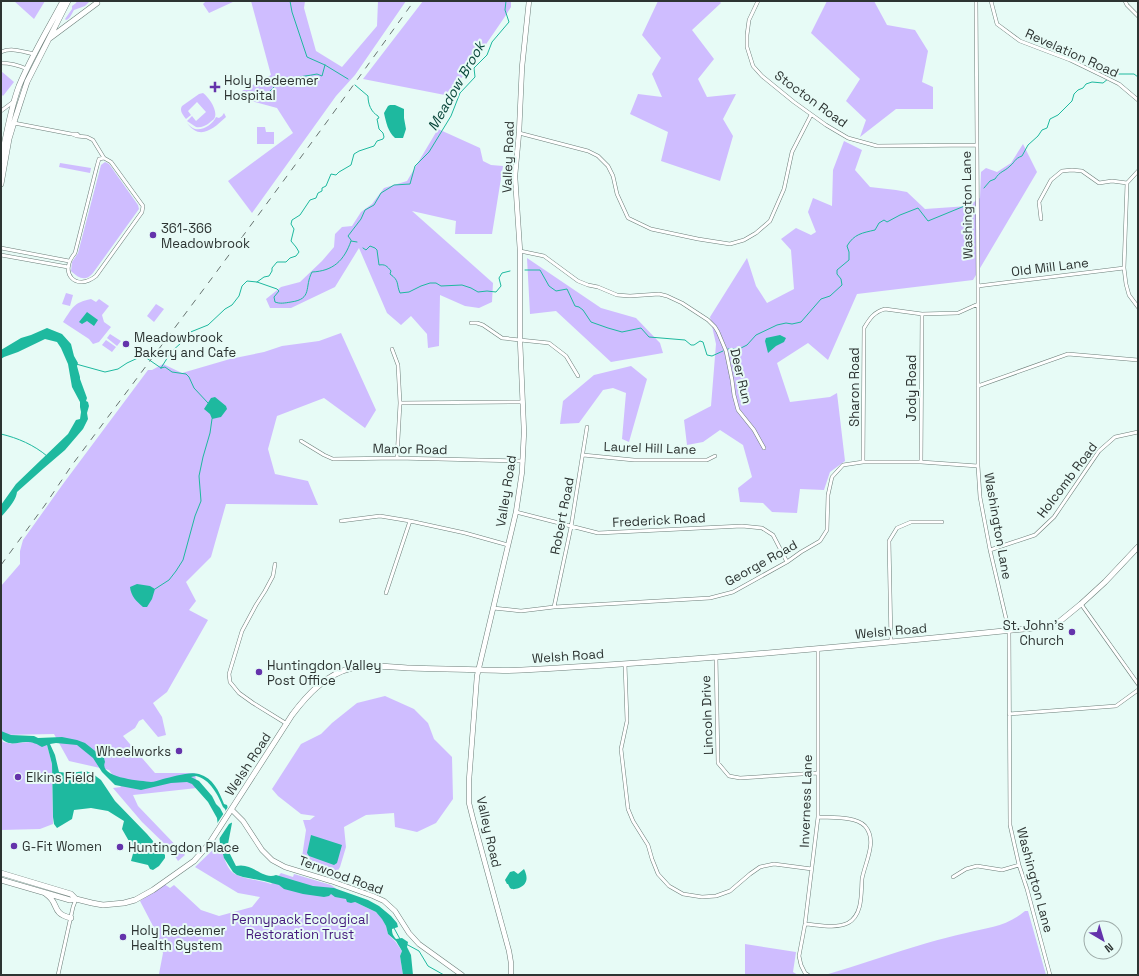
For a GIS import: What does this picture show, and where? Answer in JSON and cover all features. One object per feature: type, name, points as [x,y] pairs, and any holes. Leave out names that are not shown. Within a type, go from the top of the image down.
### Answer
[{"type":"main road","points":[[1,161],[14,101],[27,69],[62,1]]},
{"type":"main road","points":[[1,184],[9,139],[27,82],[68,1]]},
{"type":"main road","name":"Valley Road","points":[[511,975],[509,951],[469,803],[469,780],[472,726],[478,670],[521,487],[524,432],[520,340],[520,251],[516,176],[522,67],[529,1]]},
{"type":"main road","points":[[48,40],[97,3]]},
{"type":"main road","name":"Welsh Road","points":[[1,880],[70,900],[76,899],[103,905],[124,903],[135,900],[153,890],[194,861],[209,844],[292,715],[308,695],[330,678],[352,668],[372,666],[519,670],[625,664],[818,649],[1043,628],[1059,622],[1081,604],[1105,582],[1138,547]]},
{"type":"main road","name":"Terwood Road","points":[[231,811],[243,821],[262,850],[272,860],[280,865],[337,883],[384,901],[395,911],[409,933],[419,944],[462,975]]},
{"type":"main road","name":"Welsh Road","points":[[1,873],[71,894],[76,899]]},
{"type":"main road","points":[[42,892],[52,899],[59,914],[63,917],[70,918]]},
{"type":"street","name":"Stocton Road","points":[[758,1],[749,20],[747,36],[747,48],[753,66],[762,76],[811,115],[848,138],[877,146],[976,146]]},
{"type":"street","name":"Washington Lane","points":[[976,1],[978,466],[980,497],[990,550],[1009,631],[1010,824],[1019,865],[1050,975]]},
{"type":"street","name":"Revelation Road","points":[[991,1],[997,24],[1020,41],[1070,60],[1104,76],[1119,84],[1138,100]]},
{"type":"street","points":[[1125,1],[1138,16]]},
{"type":"street","points":[[1,52],[7,49],[35,54]]},
{"type":"street","points":[[1,63],[19,65],[27,69]]},
{"type":"street","points":[[1,111],[14,101]]},
{"type":"street","points":[[519,133],[588,150],[598,156],[608,166],[613,176],[617,194],[628,218],[637,223],[651,229],[730,244],[744,240],[756,233],[770,221],[784,189],[792,152],[811,115]]},
{"type":"street","points":[[14,123],[87,137],[93,140],[104,158],[111,162],[143,206],[142,212],[96,276],[90,281],[77,282],[69,275],[69,261],[75,253],[99,159],[104,158]]},
{"type":"street","points":[[1041,219],[1038,202],[1051,180],[1062,171],[1082,171],[1099,183],[1112,181],[1127,183]]},
{"type":"street","points":[[1138,171],[1127,183],[1124,268],[1129,295],[1138,307]]},
{"type":"street","points":[[1,248],[69,261]]},
{"type":"street","name":"Deer Run","points":[[520,251],[544,256],[578,281],[588,285],[598,287],[617,295],[630,296],[659,294],[667,296],[682,303],[708,320],[718,332],[726,351],[735,403],[738,410],[754,430],[764,448]]},
{"type":"street","points":[[1,255],[68,267]]},
{"type":"street","name":"Old Mill Lane","points":[[978,286],[1124,268]]},
{"type":"street","points":[[922,314],[958,313],[978,304]]},
{"type":"street","name":"Sharon Road","points":[[863,462],[864,328],[873,315],[880,310],[885,309],[922,314]]},
{"type":"street","name":"Jody Road","points":[[921,462],[922,314]]},
{"type":"street","points":[[471,323],[483,325],[502,338],[549,344],[566,356],[578,376]]},
{"type":"street","points":[[392,349],[398,365],[400,403],[397,458]]},
{"type":"street","points":[[978,386],[1068,354],[1138,360]]},
{"type":"street","points":[[400,403],[523,402]]},
{"type":"street","name":"Robert Road","points":[[554,607],[571,527],[587,427]]},
{"type":"street","name":"Holcomb Road","points":[[990,550],[1012,544],[1035,535],[1054,517],[1099,452],[1115,437],[1138,432]]},
{"type":"street","name":"Manor Road","points":[[301,441],[333,459],[397,458],[523,460]]},
{"type":"street","name":"Laurel Hill Lane","points":[[583,455],[634,460],[707,460],[715,456]]},
{"type":"street","name":"George Road","points":[[493,608],[520,610],[710,598],[733,592],[787,562],[820,541],[827,530],[828,495],[832,477],[843,465],[863,462],[921,462],[978,466]]},
{"type":"street","name":"Frederick Road","points":[[516,512],[598,533],[742,526],[762,528],[773,535],[787,562]]},
{"type":"street","points":[[342,521],[380,516],[465,533],[508,545]]},
{"type":"street","points":[[386,593],[410,521]]},
{"type":"street","points":[[891,642],[889,541],[897,528],[911,522],[942,522]]},
{"type":"street","points":[[274,564],[273,576],[266,592],[256,605],[242,632],[229,674],[230,682],[239,693],[287,724]]},
{"type":"street","points":[[1081,604],[1138,684]]},
{"type":"street","name":"Inverness Lane","points":[[808,975],[805,973],[801,965],[799,956],[806,924],[818,817],[818,649]]},
{"type":"street","name":"Lincoln Drive","points":[[716,657],[718,763],[729,776],[740,778],[818,773]]},
{"type":"street","points":[[625,664],[627,721],[622,749],[628,809],[633,821],[648,845],[658,874],[669,886],[683,894],[702,897],[716,896],[730,891],[760,867],[774,864],[812,869]]},
{"type":"street","points":[[1009,714],[1116,706],[1138,690]]},
{"type":"street","points":[[806,924],[836,927],[848,923],[855,917],[859,908],[863,878],[870,848],[870,834],[864,825],[854,820],[818,817]]},
{"type":"street","points":[[953,877],[966,869],[977,866],[1002,870],[1019,865]]},
{"type":"street","points":[[58,975],[70,918],[76,899]]},
{"type":"green space","points":[[14,1],[45,1],[34,19]]},
{"type":"green space","points":[[77,1],[89,2],[85,6],[74,10],[70,17],[66,20],[65,19],[72,9],[72,6]]},
{"type":"green space","points":[[206,1],[235,1],[209,13],[203,4]]},
{"type":"green space","points":[[251,1],[305,1],[304,8],[316,51],[342,67],[377,26],[378,1],[406,1],[355,75],[336,96],[252,213],[228,181],[293,133],[277,108],[244,99],[242,91],[271,75]]},
{"type":"green space","points":[[423,1],[511,1],[511,7],[467,72],[445,95],[363,79]]},
{"type":"green space","points":[[658,1],[719,1],[721,3],[692,30],[714,59],[698,79],[707,97],[736,94],[723,119],[733,136],[720,181],[661,161],[668,132],[630,114],[638,94],[662,97],[652,74],[661,58],[642,35]]},
{"type":"green space","points":[[827,1],[874,1],[887,25],[915,30],[928,51],[922,82],[933,87],[933,109],[896,109],[860,137],[866,120],[846,101],[860,79],[811,33]]},
{"type":"green space","points":[[1,71],[14,82],[3,96],[1,94]]},
{"type":"green space","points":[[203,93],[213,105],[215,116],[214,119],[208,124],[201,127],[196,127],[187,121],[192,116],[196,121],[206,112],[197,102],[188,111],[191,115],[186,119],[181,108],[199,94]]},
{"type":"green space","points":[[224,113],[226,117],[216,126],[206,131],[197,131],[192,128],[187,123],[194,129],[201,129],[213,122],[216,117],[219,118],[222,116]]},
{"type":"green space","points":[[257,127],[265,127],[266,132],[274,132],[274,144],[257,144]]},
{"type":"green space","points":[[438,129],[480,148],[483,161],[491,165],[503,166],[492,234],[455,234],[456,221],[412,211],[493,283],[492,302],[479,308],[465,306],[440,295],[439,346],[428,348],[427,334],[411,316],[401,325],[387,313],[359,248],[335,287],[291,308],[270,308],[266,299],[281,287],[300,282],[334,247],[335,234],[342,227],[352,226],[361,212],[372,204],[384,188],[407,181]]},
{"type":"green space","points":[[844,141],[862,150],[855,170],[870,187],[907,192],[925,209],[968,206],[980,198],[981,172],[986,168],[997,172],[1011,163],[1023,144],[1037,172],[973,280],[857,294],[828,360],[808,343],[777,363],[790,402],[830,397],[837,393],[845,461],[830,472],[824,490],[800,489],[797,513],[772,512],[763,503],[740,502],[738,488],[752,477],[743,445],[720,430],[703,442],[687,445],[684,420],[711,406],[716,344],[710,317],[747,258],[756,286],[767,303],[794,289],[791,250],[781,239],[796,228],[811,235],[816,232],[808,212],[813,198],[832,206],[833,170]]},
{"type":"green space","points":[[105,162],[109,164],[138,205],[139,209],[93,273],[88,277],[82,278],[76,276],[71,271],[72,262],[78,253],[101,165]]},
{"type":"green space","points":[[60,163],[91,168],[90,173],[59,167]]},
{"type":"green space","points":[[527,258],[601,308],[636,318],[660,343],[663,353],[611,362],[556,311],[530,314]]},
{"type":"green space","points":[[66,293],[73,295],[70,306],[62,304]]},
{"type":"green space","points":[[91,299],[96,302],[99,299],[109,306],[102,315],[104,322],[111,327],[99,342],[93,344],[89,339],[63,322],[74,306],[80,302]]},
{"type":"green space","points":[[156,304],[164,309],[154,322],[147,316]]},
{"type":"green space","points":[[341,333],[376,410],[365,428],[324,398],[277,416],[268,449],[275,474],[308,481],[318,505],[226,504],[211,557],[186,582],[196,601],[189,610],[208,620],[167,692],[153,703],[162,717],[166,735],[158,737],[143,719],[139,721],[135,728],[123,736],[155,773],[195,773],[197,788],[133,795],[138,806],[185,855],[178,861],[171,850],[142,822],[113,788],[121,787],[109,770],[69,761],[54,734],[1,735],[1,586],[20,564],[20,551],[23,540],[148,370],[152,370],[163,364],[182,373],[282,346],[319,341]]},
{"type":"green space","points":[[110,334],[121,341],[117,346],[107,338]]},
{"type":"green space","points":[[106,340],[116,347],[112,352],[102,345]]},
{"type":"green space","points":[[631,366],[647,379],[629,442],[622,439],[626,393],[613,388],[603,390],[579,423],[560,424],[563,401],[594,375]]},
{"type":"green space","points":[[385,696],[414,709],[428,723],[434,739],[452,757],[453,799],[436,823],[417,832],[395,827],[394,813],[366,815],[344,827],[346,847],[337,872],[306,861],[302,857],[306,830],[303,820],[310,820],[315,816],[301,814],[278,796],[272,789],[301,744],[321,734],[357,703]]},
{"type":"green space","points":[[1,738],[3,742],[8,743],[31,742],[39,745],[47,745],[52,764],[53,824],[40,829],[1,830]]},
{"type":"green space","name":"Pennypack Ecological Restoration Trust","points":[[220,843],[224,859],[232,872],[245,878],[271,884],[281,873],[293,877],[294,874],[331,885],[355,902],[376,912],[382,918],[388,934],[402,951],[400,956],[403,975],[160,975],[163,953],[153,926],[140,901],[164,884],[170,888],[174,885],[201,910],[219,916],[252,907],[260,897],[238,893],[195,867]]},
{"type":"green space","points":[[1025,911],[1028,911],[1046,975],[825,975],[951,936],[997,926],[1011,920]]},
{"type":"green space","points":[[745,944],[796,952],[793,972],[798,975],[745,975]]},
{"type":"shaded area","points":[[390,105],[395,105],[404,109],[406,129],[403,138],[395,138],[388,127],[384,113]]},
{"type":"shaded area","points":[[87,312],[98,320],[94,326],[87,321],[82,324],[79,322]]},
{"type":"shaded area","points":[[47,328],[62,334],[71,344],[74,356],[78,363],[77,366],[80,379],[87,398],[86,401],[88,402],[89,406],[87,413],[88,419],[83,429],[65,450],[17,492],[13,502],[1,517],[1,505],[16,484],[68,434],[76,420],[80,419],[80,402],[72,387],[68,364],[57,342],[45,339],[1,359],[1,350],[21,338]]},
{"type":"shaded area","points":[[780,335],[786,338],[784,342],[776,346],[768,353],[765,341],[766,338]]},
{"type":"shaded area","points":[[215,397],[226,406],[227,409],[221,417],[212,419],[210,414],[204,409],[211,398]]},
{"type":"shaded area","points":[[137,584],[150,586],[155,589],[152,599],[147,607],[140,605],[131,593],[130,587]]},
{"type":"shaded area","points":[[1,731],[11,735],[34,736],[38,738],[62,737],[77,740],[85,743],[104,758],[105,767],[108,772],[122,778],[151,782],[186,774],[195,773],[204,776],[212,782],[220,794],[224,804],[227,805],[232,823],[228,844],[229,852],[236,866],[247,866],[266,875],[276,875],[313,886],[334,888],[368,900],[379,906],[397,923],[398,927],[392,929],[396,939],[402,938],[408,942],[407,947],[411,955],[413,975],[403,975],[400,956],[402,951],[396,941],[388,934],[386,926],[376,912],[355,902],[347,902],[346,899],[335,897],[331,894],[324,897],[303,894],[284,889],[279,885],[243,877],[233,872],[224,858],[220,843],[217,818],[208,802],[192,784],[187,782],[171,783],[141,790],[115,785],[102,772],[93,758],[77,745],[56,743],[50,744],[55,755],[59,772],[69,773],[86,771],[101,780],[115,801],[165,855],[165,858],[159,866],[153,870],[150,869],[148,865],[131,861],[134,850],[122,829],[124,821],[108,811],[91,808],[74,810],[72,819],[57,828],[54,824],[53,817],[52,764],[47,745],[42,747],[35,743],[28,742],[10,743],[1,738]],"holes":[[[196,776],[205,780],[216,793],[225,809],[229,821],[228,823],[212,796],[199,781],[191,777]]]},
{"type":"shaded area","points":[[311,835],[342,845],[337,863],[334,865],[309,856],[307,853]]},
{"type":"shaded area","points":[[524,869],[527,877],[526,882],[519,888],[510,888],[505,880],[510,872],[514,871],[518,874]]},
{"type":"pier","points":[[228,807],[233,822],[229,824],[219,839],[216,825]]},
{"type":"waterway","points":[[290,1],[292,12],[307,57],[325,65],[348,79]]},
{"type":"waterway","name":"Meadow Brook","points":[[351,240],[348,236],[361,219],[365,210],[374,205],[381,193],[394,185],[410,184],[415,166],[429,152],[451,116],[460,93],[475,77],[474,68],[487,55],[492,42],[509,22],[505,10],[506,1]]},
{"type":"waterway","points":[[258,96],[269,92],[275,86],[285,85],[285,81],[289,77],[292,79],[317,74],[322,76],[325,65]]},
{"type":"waterway","points":[[984,188],[990,181],[995,179],[999,174],[1008,168],[1016,159],[1022,156],[1028,145],[1042,130],[1047,128],[1050,119],[1058,115],[1072,101],[1074,94],[1086,84],[1092,82],[1103,83],[1114,74],[1134,74],[1138,77]]},
{"type":"waterway","points":[[257,282],[264,277],[269,276],[272,268],[277,262],[286,262],[290,258],[296,256],[299,252],[291,241],[294,229],[291,224],[292,220],[300,215],[310,200],[316,198],[318,193],[322,191],[322,188],[326,186],[331,174],[336,175],[351,165],[354,154],[374,146],[377,141],[383,139],[384,137],[383,133],[379,129],[377,119],[379,118],[370,108],[368,96],[355,85]]},
{"type":"waterway","points":[[728,349],[739,349],[747,345],[756,335],[777,325],[801,322],[821,299],[830,296],[842,285],[841,279],[837,274],[837,270],[849,260],[847,246],[856,236],[875,230],[879,223],[884,220],[887,222],[918,208],[928,221],[967,205]]},
{"type":"waterway","name":"Meadow Brook","points":[[351,241],[357,242]]},
{"type":"waterway","points":[[161,368],[171,352],[181,343],[181,339],[188,333],[208,325],[225,309],[232,305],[239,296],[242,286],[247,281],[257,282],[277,289],[279,291],[274,297],[275,302],[283,303],[298,300],[307,292],[312,272],[326,270],[337,264],[345,254],[351,241]]},
{"type":"waterway","points":[[363,248],[366,250],[370,246],[377,250],[379,265],[386,266],[391,271],[390,274],[397,281],[400,293],[409,292],[430,283],[436,283],[441,286],[462,285],[478,292],[496,292],[501,286],[499,278],[502,273],[510,271]]},
{"type":"waterway","points":[[525,270],[540,270],[549,286],[556,291],[567,289],[575,306],[583,310],[591,322],[622,332],[641,328],[649,337],[685,340],[691,345],[694,345],[700,341],[703,342],[707,355],[712,356],[723,351]]},
{"type":"waterway","points":[[76,364],[105,372],[118,369],[140,357],[145,357],[161,368]]},
{"type":"waterway","points":[[161,368],[165,367],[172,372],[186,374],[194,388],[208,403]]},
{"type":"waterway","points":[[155,589],[169,580],[183,560],[195,516],[201,501],[199,476],[212,419]]},
{"type":"waterway","points":[[1,434],[26,442],[47,456]]},
{"type":"waterway","points":[[394,928],[400,939]]},
{"type":"waterway","points":[[406,944],[419,951],[428,966],[444,975]]},
{"type":"railway","points":[[1,565],[72,465],[212,278],[414,1]]},
{"type":"place","name":"Holy Redeemer Hospital","points":[[215,87]]},
{"type":"place","name":"361-366 Meadowbrook","points":[[153,235]]},
{"type":"place","name":"Meadowbrook Bakery and Cafe","points":[[126,344]]},
{"type":"place","name":"St. John's Church","points":[[1072,632]]},
{"type":"place","name":"Huntingdon Valley Post Office","points":[[259,672]]},
{"type":"place","name":"Wheelworks","points":[[179,751]]},
{"type":"place","name":"Elkins Field","points":[[18,777]]},
{"type":"place","name":"G-Fit Women","points":[[14,846]]},
{"type":"place","name":"Huntingdon Place","points":[[120,847]]},
{"type":"place","name":"Holy Redeemer Health System","points":[[123,937]]}]
